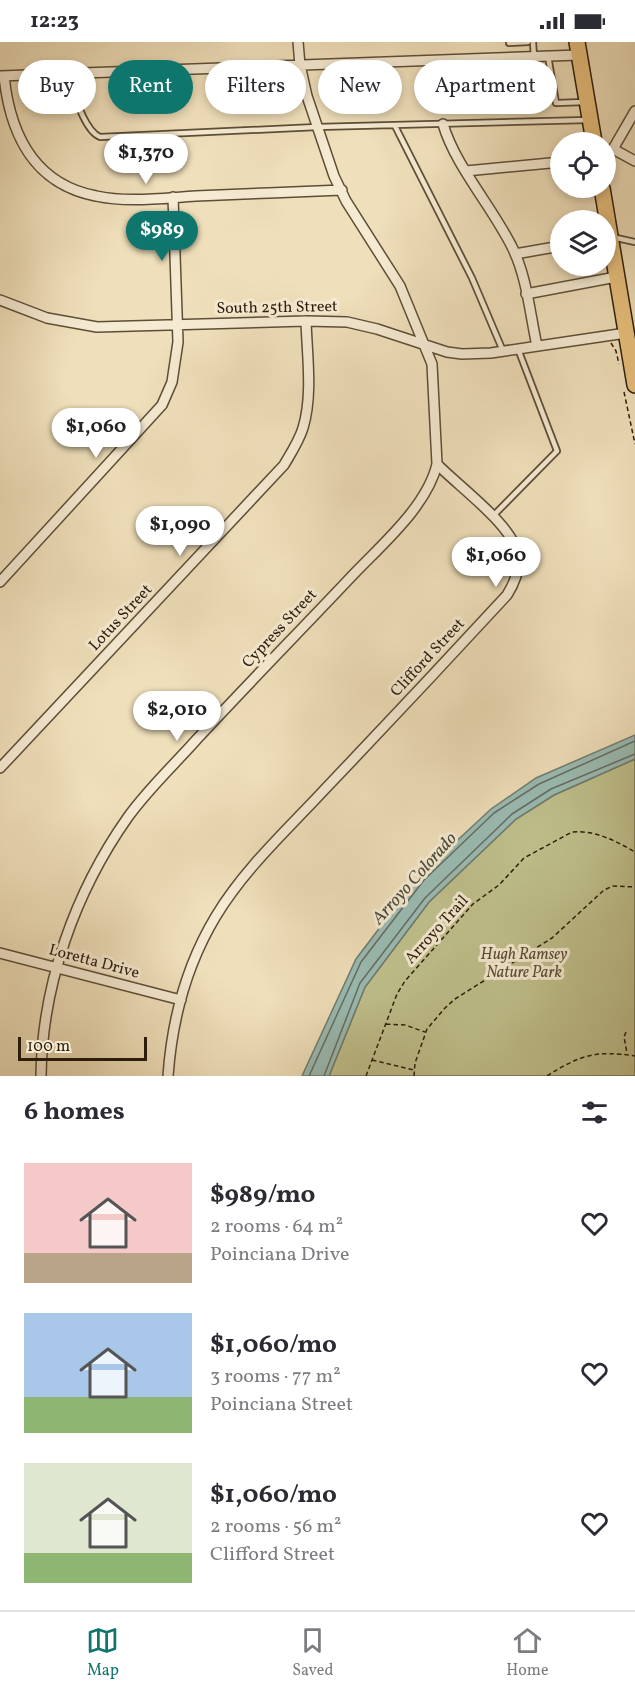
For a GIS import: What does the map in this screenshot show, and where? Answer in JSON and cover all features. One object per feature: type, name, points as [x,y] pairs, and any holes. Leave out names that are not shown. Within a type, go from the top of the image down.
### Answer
[{"type":"main road","points":[[578,49],[592,132]]},
{"type":"main road","points":[[616,277],[635,385]]},
{"type":"street","points":[[298,42],[300,60]]},
{"type":"street","points":[[306,65],[534,57],[578,49]]},
{"type":"street","points":[[96,73],[205,69]]},
{"type":"street","points":[[18,76],[2,76],[14,128],[32,158],[50,175],[72,188],[96,196],[121,199],[342,190]]},
{"type":"street","points":[[306,87],[317,128],[342,190],[389,266],[425,346],[434,372],[437,464]]},
{"type":"street","points":[[616,141],[635,111]]},
{"type":"street","points":[[443,124],[466,171],[515,254],[537,346]]},
{"type":"street","points":[[616,153],[635,161]]},
{"type":"street","points":[[466,171],[550,163]]},
{"type":"street","points":[[0,582],[162,405],[175,370],[178,325],[173,197]]},
{"type":"street","points":[[515,254],[550,248]]},
{"type":"street","points":[[526,294],[616,277]]},
{"type":"street","name":"South 25th Street","points":[[0,300],[47,318],[80,326],[332,321],[362,325],[425,346],[462,354],[503,351],[626,333]]},
{"type":"street","name":"Lotus Street","points":[[0,768],[284,465],[298,440],[306,415],[308,384],[306,321]]},
{"type":"street","name":"Clifford Street","points":[[168,1076],[173,1035],[181,1000],[202,943],[216,916],[234,890],[276,842],[507,596],[513,586],[518,556],[510,537],[437,464]]},
{"type":"street","name":"Cypress Street","points":[[42,1076],[45,1019],[56,968],[70,926],[88,884],[128,817],[218,716],[400,524],[428,490],[437,464]]},
{"type":"street","name":"Loretta Drive","points":[[0,952],[181,1000]]},
{"type":"lane","points":[[509,43],[528,42]]},
{"type":"lane","points":[[533,42],[534,57]]},
{"type":"lane","points":[[548,56],[556,103],[587,102]]},
{"type":"lane","points":[[82,114],[95,135],[100,137],[590,120]]},
{"type":"lane","points":[[395,126],[472,278],[503,351]]},
{"type":"lane","points":[[616,238],[635,242]]},
{"type":"lane","points":[[492,517],[557,451],[518,349]]},
{"type":"path","name":"Arroyo Trail","points":[[366,1076],[397,994],[405,981],[473,904],[499,885],[516,866],[532,853],[572,832],[594,832],[635,852]]},
{"type":"path","points":[[414,1076],[419,1047],[426,1032],[455,999],[552,938],[604,890],[613,886],[635,887]]},
{"type":"path","points":[[386,1024],[405,1025],[426,1032]]},
{"type":"path","points":[[626,1032],[624,1037],[626,1054]]},
{"type":"path","points":[[547,1076],[575,1059],[589,1054],[635,1056]]},
{"type":"path","points":[[371,1060],[415,1070]]},
{"type":"green space","name":"Hugh Ramsey Nature Park","points":[[635,759],[635,1076],[329,1076],[365,987],[429,902],[516,819],[554,795]]},
{"type":"water","name":"Arroyo Colorado","points":[[635,735],[635,759],[554,795],[516,819],[429,902],[365,987],[329,1076],[302,1076],[356,959],[419,876],[491,809],[536,778]]}]
